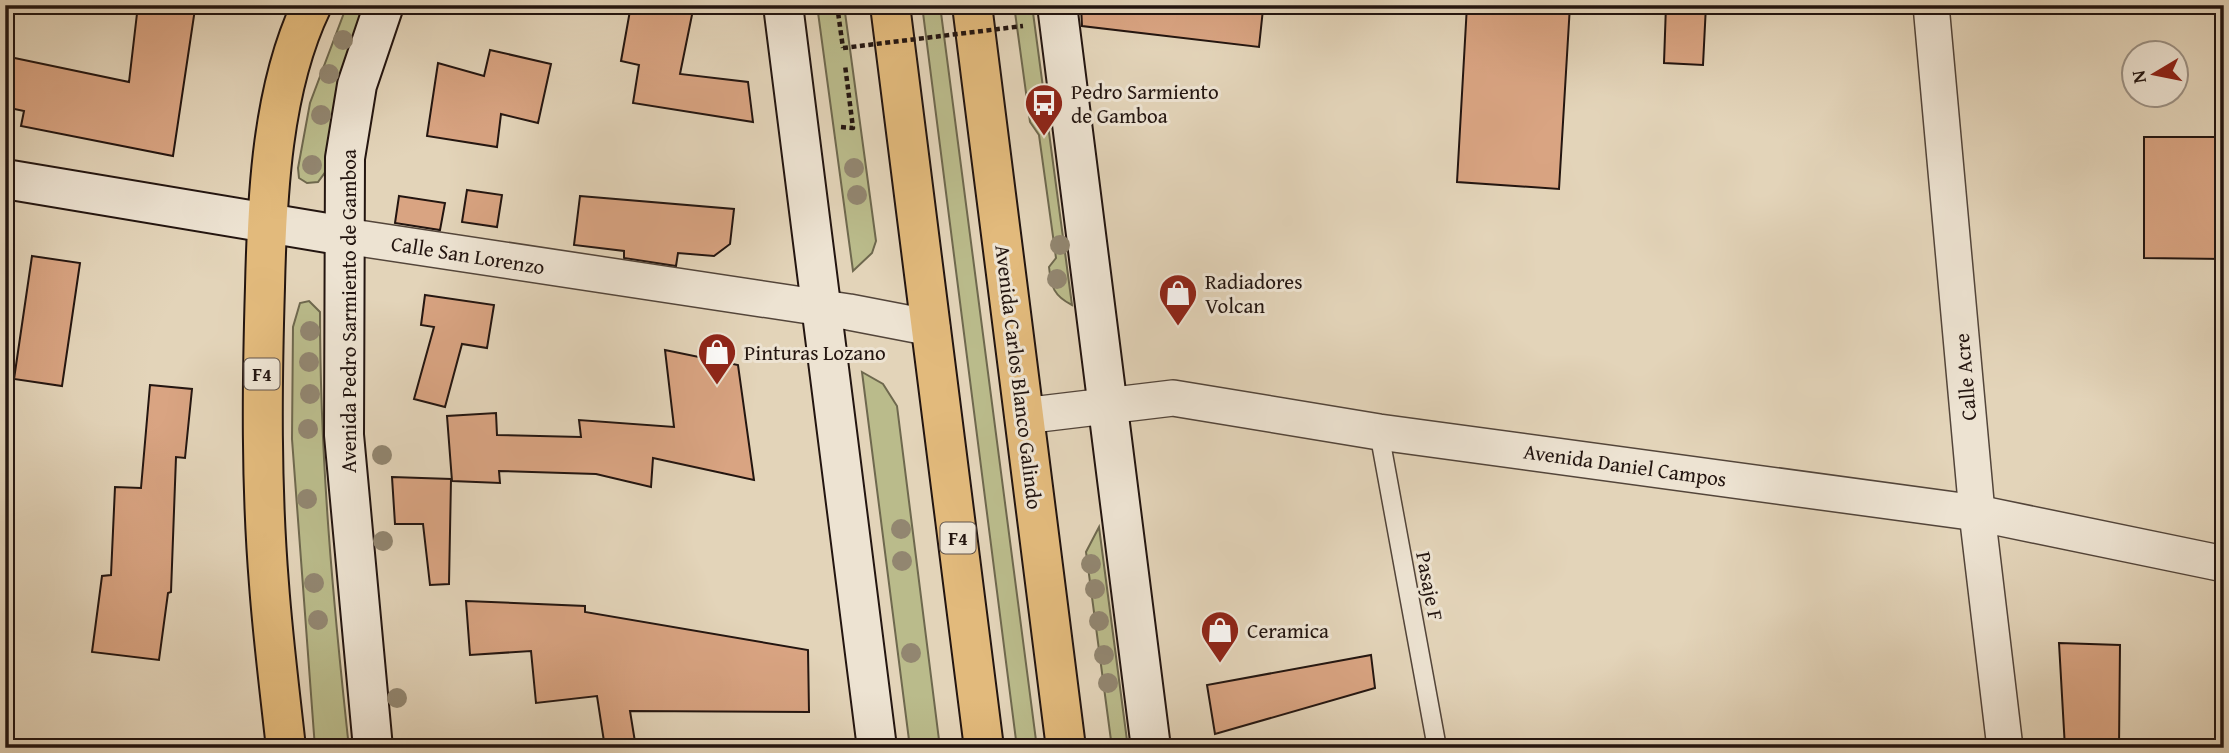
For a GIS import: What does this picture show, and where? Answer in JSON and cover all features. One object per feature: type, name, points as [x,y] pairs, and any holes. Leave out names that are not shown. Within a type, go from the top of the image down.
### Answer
[{"type":"highway","name":"F4","points":[[286,748],[269,584],[261,398],[267,221],[273,156],[287,83],[312,5]]},
{"type":"highway","name":"F4","points":[[890,5],[984,748]]},
{"type":"highway","name":"Avenida Carlos Blanco Galindo","points":[[972,5],[1066,748]]},
{"type":"street","name":"Avenida Pedro Sarmiento de Gamboa","points":[[373,748],[344,436],[345,158],[357,85],[384,5]]},
{"type":"street","points":[[783,5],[824,309],[877,748]]},
{"type":"street","points":[[1057,5],[1151,748]]},
{"type":"street","name":"Calle Acre","points":[[1931,5],[1978,513],[2005,748]]},
{"type":"street","name":"Calle San Lorenzo","points":[[5,179],[345,236],[932,328]]},
{"type":"street","name":"Avenida Daniel Campos","points":[[1023,416],[1173,398],[1378,432],[1978,513],[2224,565]]},
{"type":"lane","name":"Pasaje F","points":[[1378,432],[1437,748]]},
{"type":"path","points":[[837,5],[843,48],[1023,26]]},
{"type":"path","points":[[841,130],[853,128],[845,65]]},
{"type":"green space","points":[[347,5],[367,5],[337,91],[326,171],[318,182],[307,183],[299,178],[298,168],[310,103]]},
{"type":"green space","points":[[817,5],[844,5],[876,241],[872,253],[853,271]]},
{"type":"green space","points":[[922,5],[940,5],[1037,748],[1017,748]]},
{"type":"green space","points":[[1014,5],[1032,5],[1072,305],[1057,294],[1051,280],[1049,267],[1056,258],[1039,135],[1030,122]]},
{"type":"green space","points":[[309,301],[320,312],[328,530],[349,748],[315,748],[292,439],[293,327],[300,303]]},
{"type":"green space","points":[[862,372],[883,384],[897,406],[940,748],[910,748]]},
{"type":"green space","points":[[1099,527],[1128,748],[1112,748],[1086,552]]},
{"type":"building","points":[[138,5],[195,9],[173,156],[21,126],[24,111],[5,107],[5,56],[129,82]]},
{"type":"building","points":[[631,5],[694,5],[680,74],[748,82],[753,122],[633,103],[639,65],[621,61]]},
{"type":"building","points":[[1081,5],[1234,5],[1263,9],[1259,47],[1082,26]]},
{"type":"building","points":[[1467,5],[1570,5],[1559,189],[1457,182]]},
{"type":"building","points":[[1666,5],[1706,5],[1703,65],[1664,63]]},
{"type":"building","points":[[490,50],[551,64],[538,123],[501,114],[497,147],[427,136],[438,63],[484,76]]},
{"type":"building","points":[[2144,137],[2224,137],[2224,259],[2144,258]]},
{"type":"building","points":[[467,190],[502,195],[497,227],[462,222]]},
{"type":"building","points":[[399,196],[445,203],[440,230],[395,223]]},
{"type":"building","points":[[580,196],[734,209],[730,244],[714,256],[678,253],[676,266],[624,258],[624,251],[574,245]]},
{"type":"building","points":[[32,256],[80,263],[62,386],[14,379]]},
{"type":"building","points":[[425,295],[494,305],[487,348],[462,344],[445,407],[414,399],[434,327],[421,325]]},
{"type":"building","points":[[665,350],[738,365],[754,480],[653,458],[651,487],[596,474],[499,471],[500,483],[452,481],[447,416],[496,413],[497,435],[581,437],[579,420],[674,427]]},
{"type":"building","points":[[150,385],[192,389],[185,458],[176,457],[171,592],[168,593],[159,660],[92,652],[102,576],[111,575],[115,487],[141,488]]},
{"type":"building","points":[[392,477],[451,479],[449,584],[430,585],[423,524],[395,524]]},
{"type":"building","points":[[466,601],[585,606],[585,612],[808,650],[809,712],[630,711],[636,748],[605,748],[597,696],[536,703],[531,651],[470,655]]},
{"type":"building","points":[[2059,643],[2120,645],[2119,748],[2065,748]]},
{"type":"building","points":[[1371,655],[1375,688],[1215,734],[1207,685]]},
{"type":"place","name":"Pedro Sarmiento de Gamboa","points":[[1044,137]]},
{"type":"place","name":"Radiadores Volcan","points":[[1178,327]]},
{"type":"place","name":"Pinturas Lozano","points":[[717,386]]},
{"type":"place","name":"Ceramica","points":[[1220,664]]}]
